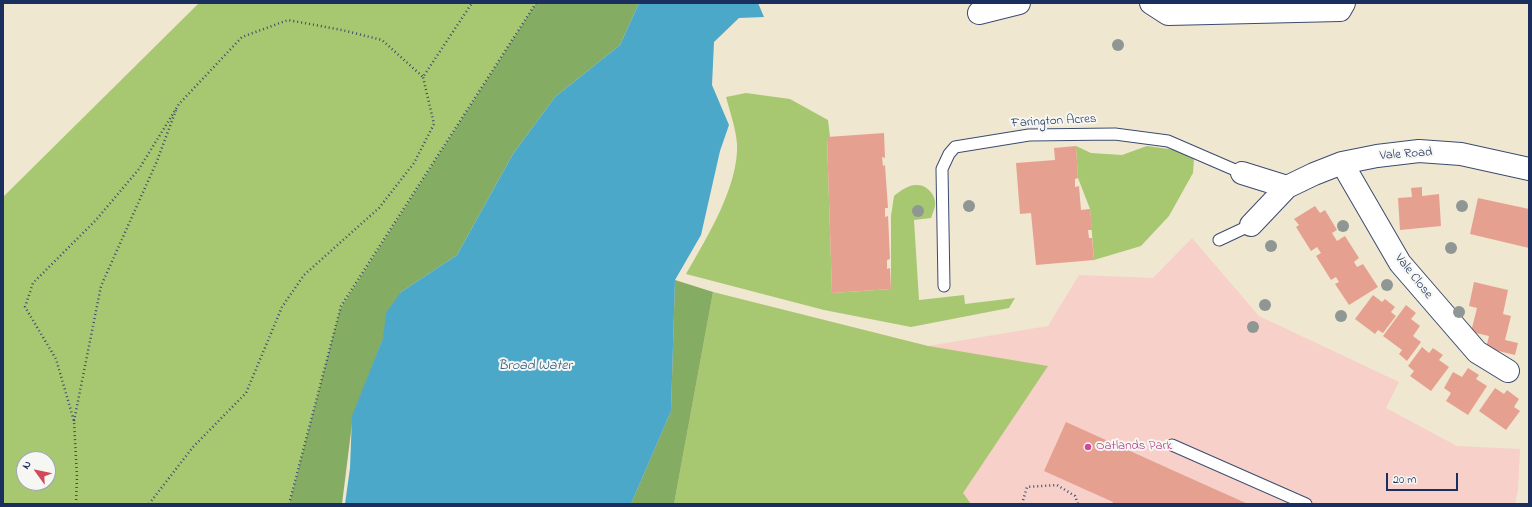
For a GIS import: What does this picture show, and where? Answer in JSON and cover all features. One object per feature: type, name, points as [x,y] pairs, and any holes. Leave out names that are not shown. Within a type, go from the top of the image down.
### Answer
[{"type":"street","points":[[979,13],[1019,3]]},
{"type":"street","points":[[1152,3],[1168,14],[1204,8],[1340,10],[1344,3]]},
{"type":"street","name":"Vale Road","points":[[1251,225],[1287,187],[1342,163],[1377,156],[1419,151],[1461,154],[1529,168]]},
{"type":"street","name":"Vale Close","points":[[1342,163],[1400,263],[1477,352],[1508,371]]},
{"type":"street","points":[[1242,173],[1287,187]]},
{"type":"lane","name":"Farington Acres","points":[[944,286],[942,169],[949,154],[955,147],[1029,135],[1115,134],[1168,141],[1242,173]]},
{"type":"lane","points":[[1219,240],[1251,225]]},
{"type":"lane","points":[[1172,445],[1306,504]]},
{"type":"path","points":[[423,77],[472,3]]},
{"type":"path","points":[[289,504],[341,306],[536,3]]},
{"type":"path","points":[[76,504],[77,477],[74,421],[56,359],[24,307],[33,283],[96,220],[139,169],[179,104],[242,37],[288,20],[382,40],[423,77],[434,124],[414,163],[379,208],[304,275],[282,307],[246,392],[193,447],[149,504]]},
{"type":"path","points":[[74,421],[101,286],[157,161],[179,104]]},
{"type":"path","points":[[1022,504],[1027,487],[1057,485],[1075,496],[1078,504]]},
{"type":"shaded area","points":[[1192,238],[1259,316],[1399,382],[1386,408],[1457,446],[1520,449],[1518,490],[1515,504],[631,504],[675,280],[713,292],[928,346],[1048,326],[1079,275],[1153,278]]},
{"type":"green space","points":[[199,3],[536,3],[340,309],[289,504],[3,504],[3,197]]},
{"type":"green space","points":[[536,3],[639,3],[620,45],[555,97],[513,154],[457,255],[401,292],[353,416],[342,504],[289,504],[340,309]]},
{"type":"green space","points":[[746,93],[790,99],[828,120],[830,137],[827,138],[832,293],[891,289],[891,216],[894,196],[907,187],[920,185],[924,186],[933,195],[935,206],[931,218],[914,220],[919,300],[964,295],[965,304],[1015,298],[1009,308],[911,327],[824,310],[686,274],[720,212],[733,177],[737,144],[726,97]]},
{"type":"green space","points":[[1076,146],[1091,153],[1122,155],[1147,146],[1183,151],[1194,159],[1193,173],[1169,216],[1141,246],[1094,260],[1090,209],[1078,178]]},
{"type":"green space","points":[[675,280],[713,292],[674,504],[631,504],[671,411]]},
{"type":"green space","points":[[713,292],[928,346],[1048,366],[963,493],[971,504],[674,504]]},
{"type":"water","name":"Broad Water","points":[[639,3],[758,3],[764,17],[739,18],[714,42],[712,85],[729,125],[720,151],[701,235],[675,280],[671,411],[631,504],[345,504],[350,468],[352,416],[383,338],[386,313],[401,292],[457,255],[513,154],[555,97],[620,45]]},
{"type":"building","points":[[884,133],[885,158],[882,157],[883,166],[885,165],[888,208],[885,208],[885,217],[888,216],[890,259],[887,260],[887,269],[890,268],[891,289],[832,293],[827,137]]},
{"type":"building","points":[[1076,146],[1078,178],[1075,179],[1075,187],[1079,186],[1081,210],[1090,209],[1092,230],[1088,230],[1089,238],[1092,238],[1094,260],[1036,265],[1031,213],[1020,214],[1016,163],[1055,160],[1054,148]]},
{"type":"building","points":[[1422,187],[1422,196],[1439,194],[1441,226],[1400,230],[1398,198],[1412,197],[1411,188]]},
{"type":"building","points":[[1478,198],[1529,209],[1529,248],[1470,234]]},
{"type":"building","points":[[1315,206],[1320,213],[1325,210],[1337,230],[1332,233],[1337,241],[1345,236],[1359,258],[1354,262],[1357,267],[1363,264],[1378,287],[1349,305],[1335,284],[1339,282],[1336,277],[1331,280],[1316,256],[1321,253],[1317,247],[1311,251],[1296,227],[1299,225],[1294,219]]},
{"type":"building","points":[[1474,282],[1508,290],[1503,314],[1511,316],[1505,340],[1518,343],[1515,355],[1486,348],[1489,336],[1471,332],[1477,308],[1469,306]]},
{"type":"building","points":[[1373,295],[1382,302],[1385,299],[1395,307],[1391,312],[1396,316],[1383,333],[1378,330],[1375,334],[1355,319]]},
{"type":"building","points":[[1406,305],[1416,313],[1411,319],[1420,326],[1413,336],[1421,342],[1407,361],[1399,354],[1402,350],[1383,336]]},
{"type":"building","points":[[1422,347],[1429,353],[1433,348],[1443,355],[1439,360],[1449,367],[1431,391],[1410,376],[1414,371],[1408,366]]},
{"type":"building","points":[[1468,368],[1479,375],[1476,379],[1487,386],[1468,415],[1446,401],[1451,393],[1444,388],[1453,372],[1462,377]]},
{"type":"building","points":[[1495,388],[1504,394],[1507,390],[1519,399],[1514,407],[1520,411],[1506,430],[1479,411]]},
{"type":"building","name":"Oatlands Park","points":[[1066,422],[1248,504],[1112,504],[1113,502],[1044,471]]},
{"type":"place","name":"Oatlands Park","points":[[1088,447]]}]
